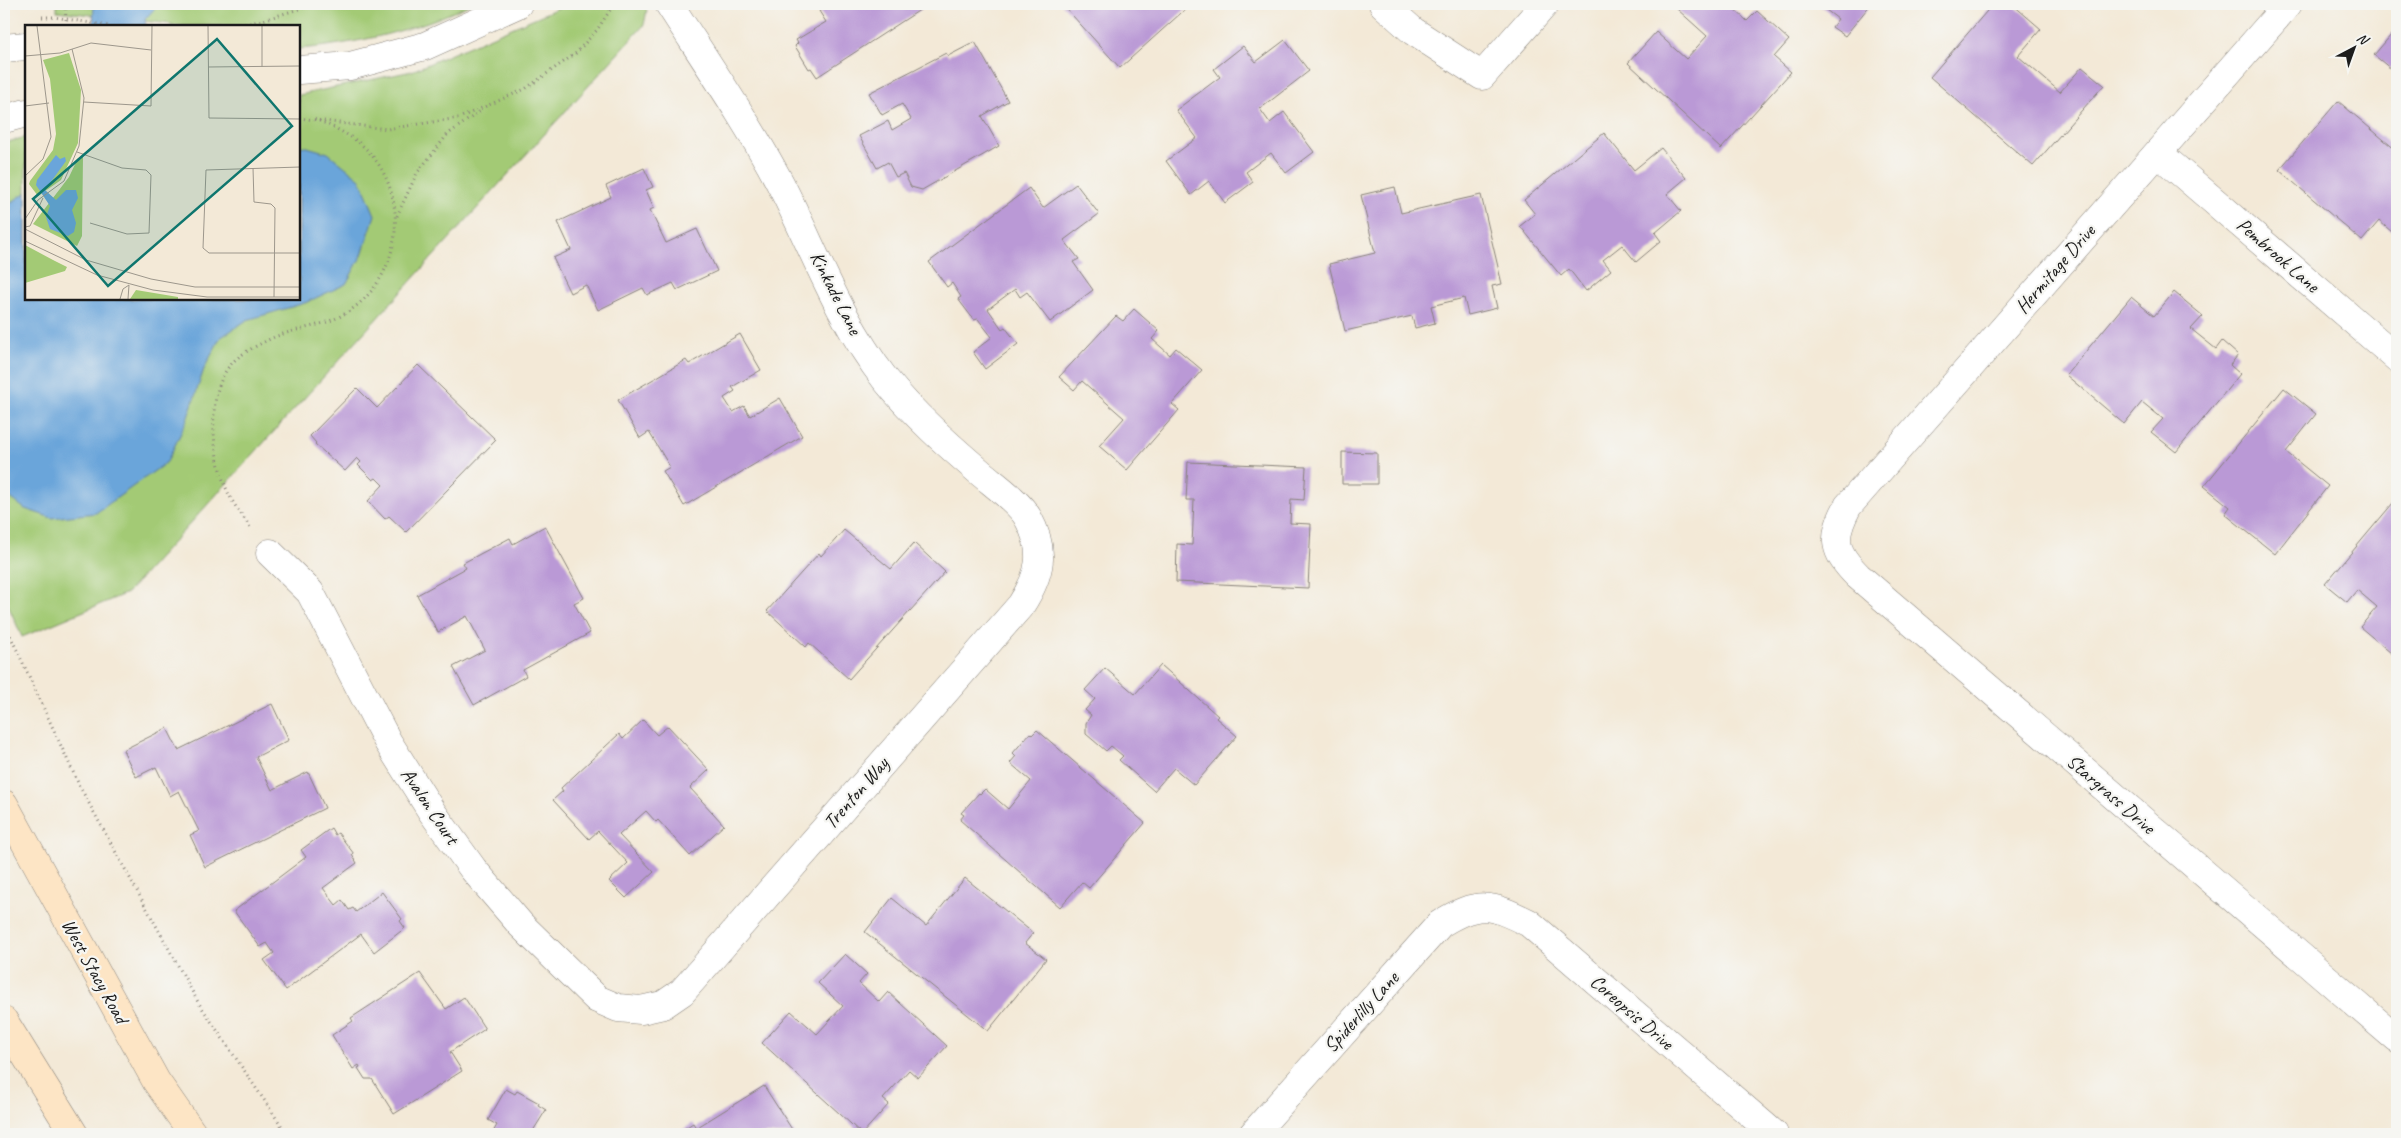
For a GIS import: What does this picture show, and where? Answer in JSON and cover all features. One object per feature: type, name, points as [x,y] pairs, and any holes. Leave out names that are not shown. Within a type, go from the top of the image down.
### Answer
[{"type":"main road","name":"West Stacy Road","points":[[4,804],[156,1081],[193,1134]]},
{"type":"main road","points":[[4,1021],[74,1134]]},
{"type":"street","points":[[300,70],[350,66],[425,46],[518,4]]},
{"type":"street","name":"Kinkade Lane","points":[[669,4],[743,120],[779,182],[813,249],[837,303],[866,352],[885,379],[925,424],[1027,515],[1037,537],[1039,550]]},
{"type":"street","points":[[1383,4],[1413,31],[1482,76],[1545,4]]},
{"type":"street","name":"Hermitage Drive","points":[[1835,542],[1838,524],[1848,506],[2288,4]]},
{"type":"street","points":[[4,48],[25,46]]},
{"type":"street","points":[[4,120],[25,113]]},
{"type":"street","name":"Pembrook Lane","points":[[2158,152],[2397,358]]},
{"type":"street","name":"Stargrass Drive","points":[[1835,542],[1842,560],[1858,576],[2397,1039]]},
{"type":"street","name":"Trenton Way","points":[[641,1010],[663,1005],[682,992],[1022,605],[1035,585],[1040,561],[1039,550]]},
{"type":"street","name":"Avalon Court","points":[[270,553],[310,592],[388,742],[432,812],[473,870],[522,925],[597,999],[618,1008],[641,1010]]},
{"type":"street","name":"Spiderlilly Lane","points":[[1252,1134],[1440,924],[1461,911],[1481,907]]},
{"type":"street","name":"Coreopsis Drive","points":[[1481,907],[1504,911],[1530,923],[1774,1134]]},
{"type":"path","points":[[65,4],[66,20]]},
{"type":"path","points":[[240,25],[316,4]]},
{"type":"path","points":[[300,118],[387,129],[458,118],[525,89],[575,54],[597,30],[614,4]]},
{"type":"path","points":[[74,21],[103,25]]},
{"type":"path","points":[[396,218],[417,173],[448,134],[488,105]]},
{"type":"path","points":[[270,553],[232,502],[220,471],[213,418],[219,386],[232,363],[246,352],[268,340],[315,326],[346,313],[373,290],[391,259],[397,224],[391,189],[374,158],[348,134],[315,119]]},
{"type":"path","points":[[4,622],[80,787],[198,1002],[286,1134]]},
{"type":"green space","points":[[57,4],[471,4],[430,21],[387,34],[343,44],[300,49],[300,25],[170,25],[57,11]]},
{"type":"green space","points":[[567,4],[641,4],[647,10],[644,25],[127,593],[22,637],[4,596],[4,143],[25,137],[25,300],[300,300],[300,95],[412,71]]},
{"type":"water","points":[[94,4],[159,4],[145,19],[146,25],[93,25]]},
{"type":"water","points":[[304,146],[328,153],[360,179],[375,215],[362,255],[346,284],[305,303],[247,320],[220,338],[204,369],[187,420],[167,462],[96,513],[52,518],[25,509],[4,493],[4,208],[25,193],[25,300],[300,300],[300,147]]},
{"type":"building","points":[[825,4],[929,4],[817,77],[811,68],[809,69],[795,46],[798,43],[796,40],[826,22],[819,11],[827,7]]},
{"type":"building","points":[[1062,4],[1191,4],[1120,68]]},
{"type":"building","points":[[1682,4],[1729,4],[1747,21],[1757,11],[1789,40],[1774,57],[1791,72],[1721,149],[1628,63],[1656,32],[1686,59],[1707,36],[1677,9]]},
{"type":"building","points":[[1818,4],[1871,4],[1845,36],[1832,27],[1838,19]]},
{"type":"building","points":[[1993,4],[2012,4],[2041,29],[2018,56],[2060,92],[2082,67],[2104,85],[2033,166],[1930,77]]},
{"type":"building","points":[[2397,28],[2397,74],[2374,55]]},
{"type":"building","points":[[1285,40],[1309,71],[1260,109],[1270,123],[1284,112],[1314,152],[1286,173],[1271,153],[1246,172],[1253,182],[1225,203],[1209,181],[1191,195],[1166,161],[1197,138],[1176,110],[1220,77],[1214,69],[1243,46],[1256,62]]},
{"type":"building","points":[[975,42],[1008,101],[982,116],[999,146],[922,190],[911,187],[904,173],[896,177],[888,162],[877,168],[859,136],[888,121],[892,130],[911,119],[902,104],[882,115],[869,93],[946,53],[948,56]]},
{"type":"building","points":[[2338,101],[2397,151],[2397,227],[2392,232],[2379,221],[2362,241],[2279,170]]},
{"type":"building","points":[[1604,133],[1634,170],[1661,148],[1686,178],[1667,194],[1681,211],[1655,233],[1661,241],[1636,262],[1622,245],[1603,260],[1611,270],[1586,291],[1569,269],[1561,276],[1520,226],[1535,214],[1524,200]]},
{"type":"building","points":[[644,168],[653,187],[646,190],[654,208],[650,210],[666,243],[697,229],[717,271],[677,290],[673,283],[647,295],[643,288],[598,310],[586,285],[570,293],[553,258],[571,250],[558,222],[611,197],[606,186]]},
{"type":"building","points":[[1076,184],[1099,214],[1064,240],[1079,259],[1073,262],[1093,290],[1050,322],[1027,292],[1020,297],[1015,289],[988,309],[1002,329],[1005,327],[1018,344],[985,369],[973,352],[992,337],[978,319],[974,320],[958,299],[961,297],[952,283],[947,287],[929,262],[1029,188],[1043,208]]},
{"type":"building","points":[[1395,187],[1401,213],[1481,195],[1502,284],[1492,286],[1497,308],[1468,315],[1464,298],[1431,306],[1435,323],[1415,328],[1412,316],[1345,331],[1329,264],[1375,253],[1361,195]]},
{"type":"building","points":[[2174,292],[2203,316],[2191,329],[2216,349],[2222,341],[2238,355],[2230,365],[2240,374],[2176,452],[2151,432],[2163,419],[2142,402],[2124,424],[2066,375],[2131,297],[2154,316]]},
{"type":"building","points":[[1134,309],[1159,331],[1152,339],[1170,355],[1176,348],[1202,370],[1172,404],[1179,410],[1127,470],[1099,446],[1124,418],[1082,381],[1074,390],[1059,377],[1116,316],[1123,321]]},
{"type":"building","points":[[740,334],[761,370],[732,387],[735,391],[724,398],[733,412],[744,406],[750,416],[780,398],[802,436],[684,506],[663,471],[670,467],[649,432],[640,438],[618,400],[686,360],[689,364]]},
{"type":"building","points":[[418,365],[496,440],[406,532],[389,516],[385,519],[368,501],[383,485],[376,478],[373,480],[358,465],[361,462],[357,458],[345,471],[315,444],[310,436],[357,388],[377,408]]},
{"type":"building","points":[[2284,388],[2316,414],[2286,452],[2328,486],[2275,554],[2225,514],[2230,507],[2204,486]]},
{"type":"building","points":[[1342,452],[1377,453],[1377,484],[1342,484]]},
{"type":"building","points":[[1188,462],[1306,467],[1304,500],[1291,499],[1290,523],[1311,524],[1308,588],[1176,582],[1177,544],[1192,545],[1194,500],[1186,500]]},
{"type":"building","points":[[2393,503],[2397,507],[2397,658],[2360,627],[2377,607],[2357,590],[2347,602],[2325,584]]},
{"type":"building","points":[[545,526],[584,598],[574,603],[590,633],[523,670],[526,676],[474,705],[453,667],[485,650],[467,616],[438,632],[417,595],[466,568],[463,563],[510,538],[513,544]]},
{"type":"building","points":[[844,530],[891,569],[914,543],[945,572],[849,679],[809,643],[806,647],[767,611],[819,553],[821,556]]},
{"type":"building","points":[[1161,665],[1218,716],[1216,718],[1237,736],[1194,785],[1174,768],[1154,791],[1119,760],[1123,756],[1111,746],[1106,751],[1086,734],[1086,723],[1091,715],[1085,710],[1095,699],[1085,690],[1105,668],[1135,694]]},
{"type":"building","points":[[272,704],[289,740],[256,757],[272,790],[308,772],[325,808],[205,867],[190,835],[199,831],[179,791],[170,796],[156,767],[136,777],[123,750],[167,728],[178,750]]},
{"type":"building","points":[[643,720],[657,735],[668,726],[709,770],[690,788],[724,825],[690,856],[658,820],[656,822],[646,811],[619,835],[654,872],[626,898],[609,881],[628,863],[598,831],[589,839],[553,800],[563,791],[561,788],[619,734],[623,739]]},
{"type":"building","points":[[1037,730],[1145,823],[1089,888],[1082,882],[1060,907],[960,820],[964,815],[961,813],[985,789],[1008,809],[1031,781],[1010,763],[1016,756],[1013,753],[1030,733],[1032,735]]},
{"type":"building","points":[[331,828],[335,835],[338,833],[354,854],[352,855],[357,863],[323,888],[336,905],[342,900],[349,910],[353,908],[356,912],[382,892],[402,919],[400,921],[405,928],[374,952],[361,934],[286,990],[264,960],[274,953],[267,943],[260,947],[234,911],[306,857],[301,850]]},
{"type":"building","points":[[965,878],[1033,933],[1025,943],[1046,959],[988,1031],[865,932],[892,898],[926,926]]},
{"type":"building","points":[[845,954],[867,974],[859,983],[879,1002],[888,992],[947,1046],[918,1078],[909,1070],[883,1099],[889,1104],[862,1134],[762,1043],[791,1011],[817,1034],[843,1006],[818,983]]},
{"type":"building","points":[[420,973],[446,1009],[464,997],[485,1029],[450,1052],[462,1071],[394,1114],[372,1079],[365,1079],[358,1068],[360,1067],[359,1065],[353,1069],[332,1035],[353,1021],[351,1018]]},
{"type":"building","points":[[764,1086],[795,1134],[676,1134],[693,1123],[696,1128]]},
{"type":"building","points":[[506,1089],[515,1094],[517,1091],[539,1103],[538,1105],[546,1110],[531,1134],[492,1134],[497,1125],[488,1120]]}]
